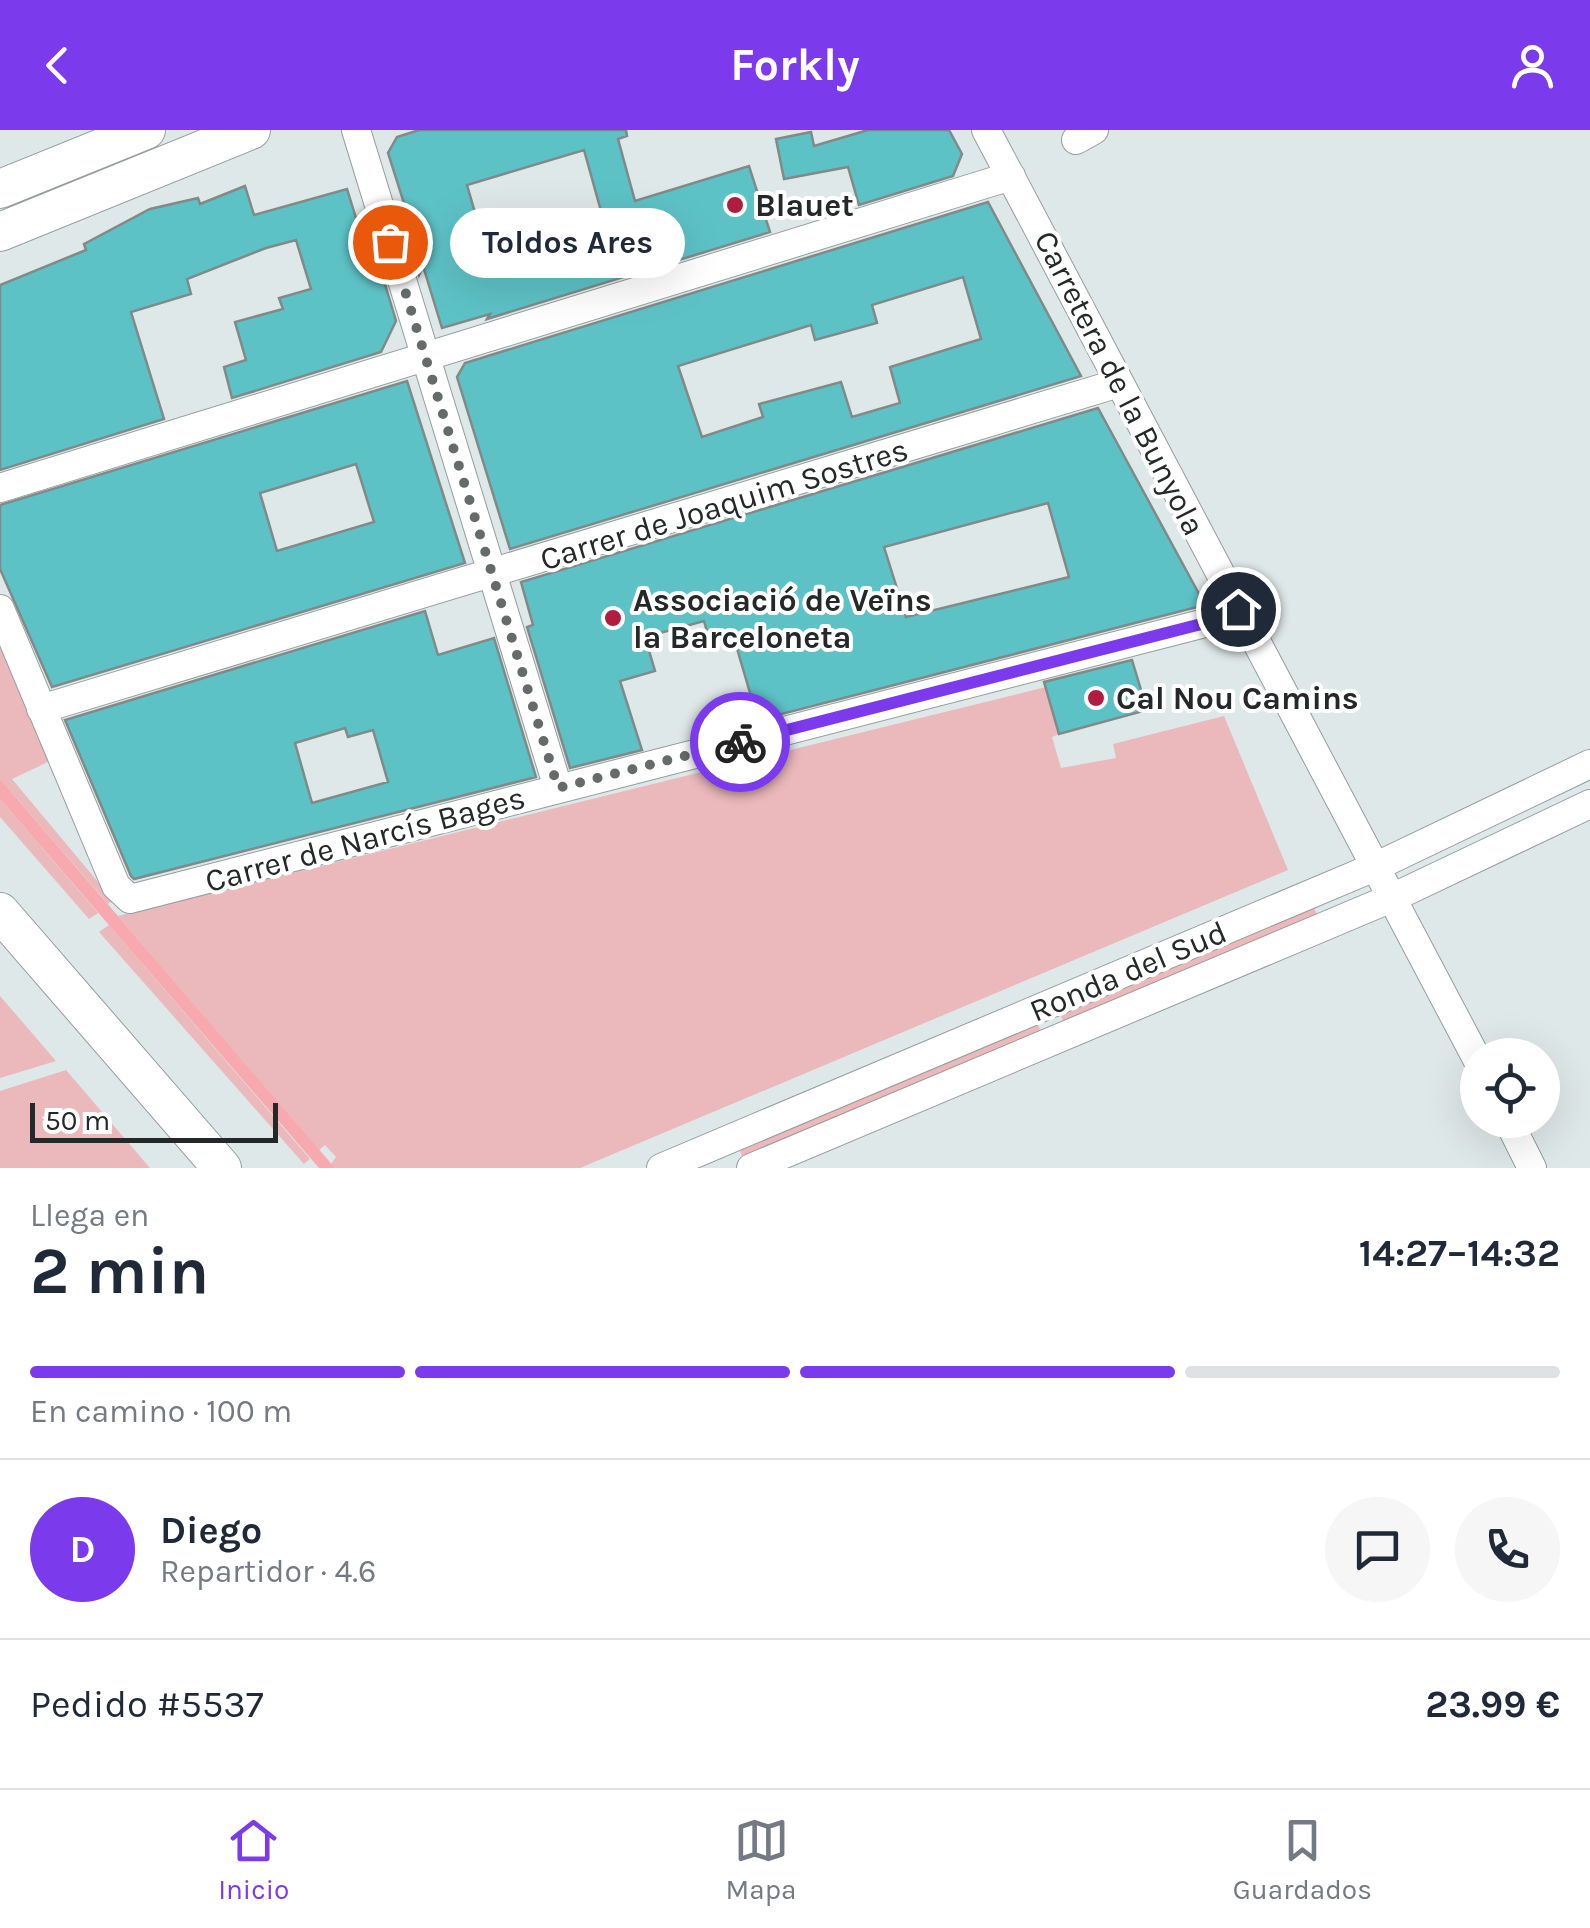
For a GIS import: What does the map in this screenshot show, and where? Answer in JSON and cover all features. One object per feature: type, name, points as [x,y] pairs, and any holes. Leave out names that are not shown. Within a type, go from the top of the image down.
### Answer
[{"type":"main road","points":[[0,189],[146,130]]},
{"type":"main road","points":[[0,232],[251,130]]},
{"type":"main road","points":[[0,912],[222,1168]]},
{"type":"street","points":[[356,130],[558,788]]},
{"type":"street","name":"Carretera de la Bunyola","points":[[986,130],[1466,1038]]},
{"type":"street","points":[[0,488],[1012,176]]},
{"type":"street","name":"Carrer de Joaquim Sostres","points":[[41,710],[1119,383]]},
{"type":"street","points":[[0,609],[41,710]]},
{"type":"street","name":"Carrer de Narcís Bages","points":[[41,710],[116,886],[130,899],[1176,631],[1238,609]]},
{"type":"street","name":"Ronda del Sud","points":[[660,1168],[1377,866],[1590,764]]},
{"type":"street","name":"Ronda del Sud","points":[[751,1168],[1394,896],[1590,804]]},
{"type":"street","points":[[1517,1138],[1532,1168]]},
{"type":"shaded area","points":[[0,642],[50,761],[12,779],[113,900],[108,904],[0,779]]},
{"type":"shaded area","points":[[1046,687],[1059,734],[1052,737],[1061,768],[1116,758],[1113,744],[1224,716],[1288,870],[580,1168],[335,1168],[331,1164],[336,1157],[325,1145],[319,1150],[118,916]]},
{"type":"shaded area","points":[[0,779],[335,1168],[319,1168],[0,799]]},
{"type":"shaded area","points":[[0,799],[98,913],[89,919],[0,817]]},
{"type":"shaded area","points":[[1312,904],[1318,917],[1064,1023],[1059,1011]]},
{"type":"shaded area","points":[[109,925],[310,1159],[304,1164],[99,932]]},
{"type":"shaded area","points":[[0,996],[56,1061],[0,1078]]},
{"type":"shaded area","points":[[1036,1021],[1042,1033],[743,1159],[738,1146]]},
{"type":"shaded area","points":[[66,1070],[150,1168],[0,1168],[0,1091]]},
{"type":"building","points":[[419,130],[626,130],[627,136],[618,139],[635,201],[749,166],[770,232],[487,319],[490,314],[442,328],[423,266],[419,275],[415,262],[422,260],[388,153],[397,137]],"holes":[[[584,150],[601,211],[485,247],[467,185]]]},
{"type":"building","points":[[868,130],[949,130],[962,154],[953,176],[859,205],[848,167],[784,179],[776,139],[811,132],[814,146]]},
{"type":"building","points":[[245,186],[254,215],[347,189],[373,273],[381,271],[396,321],[381,352],[232,398],[224,367],[246,360],[235,322],[283,309],[279,298],[311,289],[296,240],[266,248],[187,279],[191,294],[131,312],[164,419],[0,470],[0,285],[86,250],[84,244],[150,209],[198,198],[200,204]]},
{"type":"building","points":[[988,202],[1081,376],[510,549],[457,377],[465,363]],"holes":[[[963,277],[981,339],[890,367],[900,403],[852,417],[841,382],[759,404],[763,417],[702,437],[678,366],[811,325],[815,340],[877,323],[872,305]]]},
{"type":"building","points":[[407,381],[465,563],[52,687],[0,569],[0,505]],"holes":[[[356,464],[374,522],[277,551],[260,493]]]},
{"type":"building","points":[[1098,408],[1205,605],[758,720],[733,635],[710,642],[704,621],[645,637],[655,671],[620,681],[642,750],[570,768],[527,627],[533,625],[521,582]],"holes":[[[1048,503],[1069,577],[906,617],[884,547]]]},
{"type":"building","points":[[425,611],[438,655],[494,638],[536,777],[134,879],[65,720]],"holes":[[[345,728],[348,737],[373,730],[388,782],[312,803],[295,743]]]},
{"type":"building","name":"Cal Nou Camins","points":[[1132,660],[1147,710],[1059,734],[1044,682]]},
{"type":"way so far","points":[[390,242],[558,788],[740,742]]},
{"type":"place","name":"Blauet","points":[[735,205]]},
{"type":"place","name":"Toldos Ares","points":[[390,242]]},
{"type":"place","name":"Associació de Veïns la Barceloneta","points":[[613,618]]},
{"type":"place","name":"Cal Nou Camins","points":[[1096,698]]},
{"type":"route","points":[[740,742],[1213,621],[1238,609]]}]
